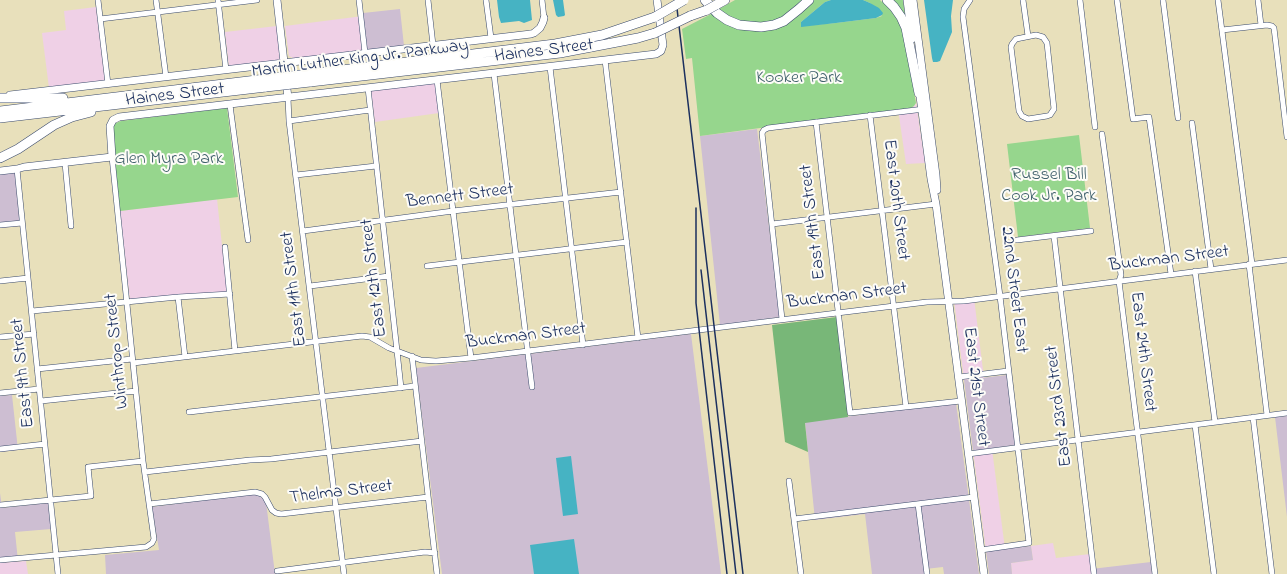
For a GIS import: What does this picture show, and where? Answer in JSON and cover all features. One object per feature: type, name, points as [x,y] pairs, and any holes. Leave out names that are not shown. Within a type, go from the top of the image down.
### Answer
[{"type":"highway","name":"Martin Luther King Jr. Parkway","points":[[309,78],[555,44],[602,35],[655,17],[684,0]]},
{"type":"highway","name":"Martin Luther King Jr. Parkway","points":[[0,111],[97,99],[560,52],[638,38],[655,33],[690,16],[710,4],[725,0]]},
{"type":"highway","points":[[710,4],[717,13],[727,20],[739,25],[761,27],[774,25],[784,21],[809,0]]},
{"type":"highway","points":[[887,0],[894,6],[906,28],[919,93]]},
{"type":"highway","name":"Martin Luther King Jr. Parkway","points":[[0,118],[133,103],[265,83]]},
{"type":"highway","points":[[0,97],[97,99]]},
{"type":"highway","points":[[0,158],[18,149],[45,130],[63,121],[81,114],[133,103]]},
{"type":"street","points":[[98,0],[108,84]]},
{"type":"street","points":[[156,0],[166,77]]},
{"type":"street","points":[[100,19],[158,12],[218,2],[257,0]]},
{"type":"street","name":"East 11th Street","points":[[277,0],[288,98],[289,121],[344,574]]},
{"type":"street","points":[[358,0],[365,54]]},
{"type":"street","points":[[428,0],[433,46]]},
{"type":"street","points":[[486,0],[491,38]]},
{"type":"street","points":[[542,0],[544,18]]},
{"type":"street","name":"Haines Street","points":[[112,157],[110,126],[116,118],[494,74],[659,53],[663,45],[657,0]]},
{"type":"street","name":"East 21st Street","points":[[907,0],[919,93],[924,108]]},
{"type":"street","name":"East 21st Street","points":[[913,0],[924,108],[936,175],[936,204],[984,574]]},
{"type":"street","name":"22nd Street East","points":[[970,0],[964,9],[963,17],[1000,296],[1029,543],[981,550]]},
{"type":"street","points":[[1023,0],[1028,36]]},
{"type":"street","points":[[1080,0],[1095,127]]},
{"type":"street","points":[[1117,0],[1133,119],[1149,117],[1171,274]]},
{"type":"street","points":[[1163,0],[1178,118]]},
{"type":"street","points":[[1218,0],[1268,415]]},
{"type":"street","points":[[1258,0],[1261,25]]},
{"type":"street","points":[[218,2],[226,70]]},
{"type":"street","name":"Haines Street","points":[[0,97],[534,33],[540,28],[544,18]]},
{"type":"street","points":[[1222,30],[1261,25],[1272,26],[1274,31],[1287,136]]},
{"type":"street","points":[[1028,36],[1040,36],[1047,43],[1055,105],[1053,112],[1047,116],[1028,119],[1022,116],[1019,111],[1011,47],[1016,39],[1028,36]]},
{"type":"street","points":[[605,60],[638,338]]},
{"type":"street","points":[[550,67],[583,345]]},
{"type":"street","points":[[494,74],[532,387]]},
{"type":"street","points":[[438,80],[471,358]]},
{"type":"street","name":"East 12th Street","points":[[368,88],[397,351],[412,356]]},
{"type":"street","points":[[230,105],[248,240]]},
{"type":"street","points":[[782,319],[762,133],[764,130],[768,128],[924,108]]},
{"type":"street","points":[[289,121],[370,110]]},
{"type":"street","name":"East 20th Street","points":[[870,115],[906,407]]},
{"type":"street","name":"East 19th Street","points":[[816,122],[850,413],[906,407]]},
{"type":"street","points":[[1192,123],[1211,269]]},
{"type":"street","name":"East 24th Street","points":[[1102,134],[1121,275],[1119,281],[1155,574]]},
{"type":"street","points":[[0,171],[112,157]]},
{"type":"street","name":"Winthrop Street","points":[[56,554],[146,546],[152,543],[154,534],[143,461],[112,157]]},
{"type":"street","points":[[65,162],[71,226]]},
{"type":"street","points":[[296,175],[376,166]]},
{"type":"street","name":"East 9th Street","points":[[17,169],[58,574]]},
{"type":"street","name":"Bennett Street","points":[[303,231],[453,211],[621,192]]},
{"type":"street","points":[[772,224],[936,204]]},
{"type":"street","points":[[0,225],[22,223]]},
{"type":"street","points":[[1017,240],[1091,231]]},
{"type":"street","name":"East 23rd Street","points":[[1054,236],[1094,574]]},
{"type":"street","points":[[427,266],[627,242]]},
{"type":"street","points":[[225,247],[235,352]]},
{"type":"street","name":"Buckman Street","points":[[412,356],[421,360],[436,361],[471,358],[927,302],[964,301],[1287,260]]},
{"type":"street","points":[[1195,271],[1215,422]]},
{"type":"street","points":[[310,286],[388,276]]},
{"type":"street","points":[[0,281],[28,278]]},
{"type":"street","points":[[32,311],[178,297],[230,294]]},
{"type":"street","points":[[178,297],[184,357]]},
{"type":"street","points":[[0,337],[34,334]]},
{"type":"street","points":[[37,369],[235,352],[362,336],[370,337],[397,351],[401,388]]},
{"type":"street","points":[[412,356],[437,574]]},
{"type":"street","points":[[959,377],[1008,371]]},
{"type":"street","points":[[189,412],[415,386]]},
{"type":"street","points":[[0,393],[39,389]]},
{"type":"street","points":[[40,401],[136,391]]},
{"type":"street","points":[[906,407],[961,401]]},
{"type":"street","points":[[968,454],[1287,413]]},
{"type":"street","points":[[1253,417],[1272,574]]},
{"type":"street","points":[[1195,425],[1214,574]]},
{"type":"street","points":[[145,472],[422,441]]},
{"type":"street","points":[[0,449],[45,444]]},
{"type":"street","points":[[0,506],[91,496],[88,467],[143,461]]},
{"type":"street","points":[[789,481],[801,574]]},
{"type":"street","name":"Thelma Street","points":[[149,504],[255,492],[262,494],[272,510],[281,514],[428,497]]},
{"type":"street","points":[[794,519],[974,497]]},
{"type":"street","points":[[918,504],[927,574]]},
{"type":"street","points":[[277,571],[419,553],[435,553]]},
{"type":"street","points":[[0,560],[56,554]]},
{"type":"shaded area","points":[[96,7],[105,82],[49,88],[42,33],[66,30],[64,11]]},
{"type":"shaded area","points":[[400,9],[404,46],[367,51],[363,13]]},
{"type":"shaded area","points":[[363,16],[367,51],[295,59],[289,56],[285,26]]},
{"type":"shaded area","points":[[277,26],[280,59],[278,61],[229,67],[225,32]]},
{"type":"shaded area","points":[[435,83],[439,113],[375,122],[371,91]]},
{"type":"shaded area","points":[[916,103],[925,163],[906,164],[898,109],[911,108]]},
{"type":"shaded area","points":[[757,129],[780,317],[720,325],[700,136]]},
{"type":"shaded area","points":[[15,172],[20,226],[0,228],[0,173]]},
{"type":"shaded area","points":[[217,199],[227,292],[130,300],[120,211]]},
{"type":"shaded area","points":[[974,298],[984,378],[964,380],[954,300]]},
{"type":"shaded area","points":[[691,334],[721,574],[442,574],[416,368]]},
{"type":"shaded area","points":[[1007,375],[1015,445],[973,451],[964,380]]},
{"type":"shaded area","points":[[12,395],[18,450],[0,452],[0,396]]},
{"type":"shaded area","points":[[956,403],[979,574],[944,574],[943,567],[925,569],[926,574],[872,574],[865,514],[815,520],[805,422]]},
{"type":"shaded area","points":[[1287,416],[1287,517],[1275,417]]},
{"type":"shaded area","points":[[992,449],[1005,549],[986,551],[973,451]]},
{"type":"shaded area","points":[[0,493],[2,508],[48,503],[51,529],[15,532],[18,561],[0,563]]},
{"type":"shaded area","points":[[252,494],[260,496],[266,502],[275,574],[106,574],[105,555],[159,550],[152,507]]},
{"type":"shaded area","points":[[1053,543],[1056,558],[1090,554],[1092,574],[1012,574],[1011,563],[1033,560],[1031,546]]},
{"type":"shaded area","points":[[1031,546],[1033,560],[1011,563],[1012,574],[989,574],[986,551]]},
{"type":"shaded area","points":[[26,561],[28,574],[0,574],[0,563]]},
{"type":"shaded area","points":[[1151,562],[1152,574],[1092,574],[1091,569]]},
{"type":"green space","points":[[735,0],[806,0],[793,12],[773,22],[747,24],[727,16],[719,9]]},
{"type":"green space","name":"Kooker Park","points":[[814,0],[831,0],[825,2],[801,22],[801,26],[836,23],[882,16],[870,3],[863,0],[880,0],[882,2],[883,0],[890,6],[904,34],[916,103],[914,106],[911,108],[700,136],[692,58],[686,59],[682,29],[713,13],[760,29]]},
{"type":"green space","points":[[892,0],[903,0],[905,14],[904,14]]},
{"type":"green space","name":"Glen Myra Park","points":[[227,108],[238,197],[120,211],[113,143],[114,124],[121,121]]},
{"type":"green space","name":"Russel Bill Cook Jr. Park","points":[[1079,135],[1090,228],[1018,237],[1007,144]]},
{"type":"green space","points":[[837,317],[848,417],[805,423],[808,452],[785,442],[772,325]]},
{"type":"water","points":[[497,0],[530,0],[532,20],[524,23],[519,21],[501,23]]},
{"type":"water","points":[[553,0],[563,0],[564,16],[558,17],[556,15]]},
{"type":"water","points":[[831,0],[863,0],[879,8],[883,13],[876,18],[801,27],[801,22],[825,2]]},
{"type":"water","points":[[924,0],[953,0],[951,16],[952,32],[940,61],[937,62],[933,62],[932,58]]},
{"type":"water","points":[[571,456],[578,514],[563,516],[556,458]]},
{"type":"water","points":[[574,539],[579,574],[534,574],[530,545]]},
{"type":"railway","points":[[676,0],[743,574]]},
{"type":"railway","points":[[696,208],[696,303],[727,574]]},
{"type":"railway","points":[[701,270],[736,574]]}]
